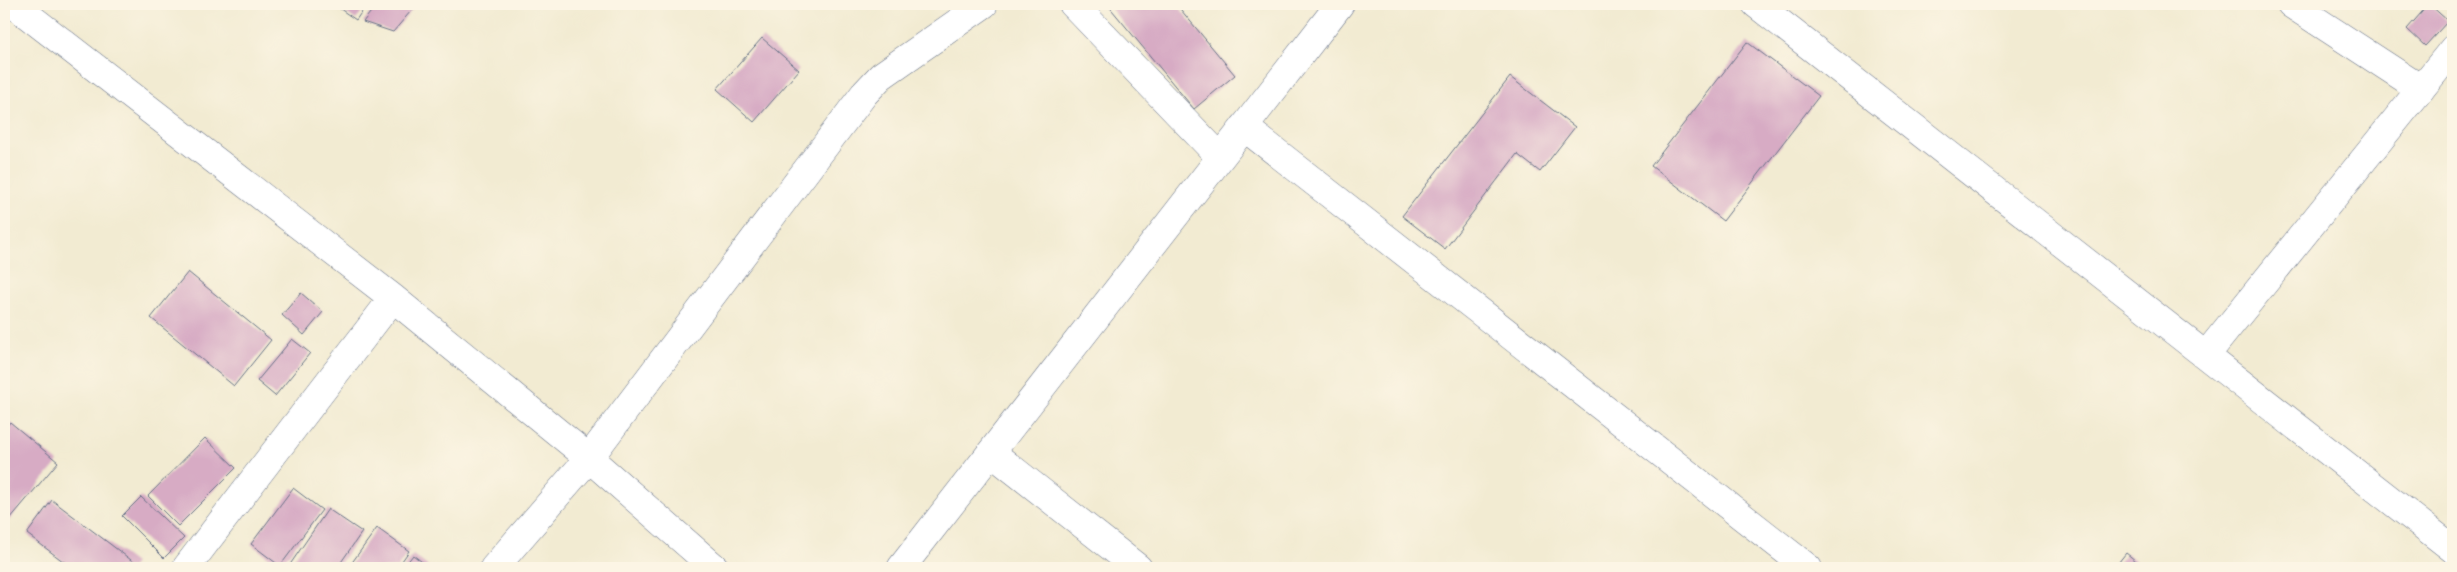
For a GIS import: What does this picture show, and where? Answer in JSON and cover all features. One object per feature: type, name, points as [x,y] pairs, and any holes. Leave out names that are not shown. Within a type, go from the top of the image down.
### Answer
[{"type":"street","points":[[13,4],[393,298],[589,458],[715,568]]},
{"type":"street","points":[[494,568],[589,458],[864,94],[881,76],[984,4]]},
{"type":"street","points":[[1073,4],[1220,157]]},
{"type":"street","points":[[901,568],[1340,4]]},
{"type":"street","points":[[1756,4],[2453,549]]},
{"type":"street","points":[[2291,4],[2421,89]]},
{"type":"street","points":[[2206,355],[2453,49]]},
{"type":"street","points":[[1244,127],[1808,568]]},
{"type":"street","points":[[186,568],[393,298]]},
{"type":"street","points":[[992,453],[1138,568]]},
{"type":"building","points":[[333,4],[367,4],[356,20]]},
{"type":"building","points":[[377,4],[417,4],[393,32],[363,22]]},
{"type":"building","points":[[1107,4],[1176,4],[1235,75],[1194,109]]},
{"type":"building","points":[[2429,4],[2448,21],[2425,46],[2407,29]]},
{"type":"building","points":[[762,38],[799,70],[754,122],[717,89]]},
{"type":"building","points":[[1747,42],[1819,96],[1723,221],[1651,166]]},
{"type":"building","points":[[1510,77],[1575,127],[1540,172],[1517,154],[1445,249],[1402,216]]},
{"type":"building","points":[[188,272],[271,340],[234,386],[151,318]]},
{"type":"building","points":[[301,293],[323,312],[304,335],[282,315]]},
{"type":"building","points":[[292,339],[310,353],[275,396],[257,381]]},
{"type":"building","points":[[10,422],[58,462],[4,526],[4,430]]},
{"type":"building","points":[[205,438],[236,468],[178,526],[148,496]]},
{"type":"building","points":[[293,488],[322,510],[280,566],[251,544]]},
{"type":"building","points":[[141,497],[184,538],[164,558],[122,516]]},
{"type":"building","points":[[52,500],[135,563],[131,568],[72,568],[27,534]]},
{"type":"building","points":[[328,509],[362,532],[337,568],[293,568],[289,566]]},
{"type":"building","points":[[377,528],[409,551],[397,568],[348,568]]},
{"type":"building","points":[[2126,553],[2145,568],[2114,568]]},
{"type":"building","points":[[413,555],[430,568],[403,568]]}]
